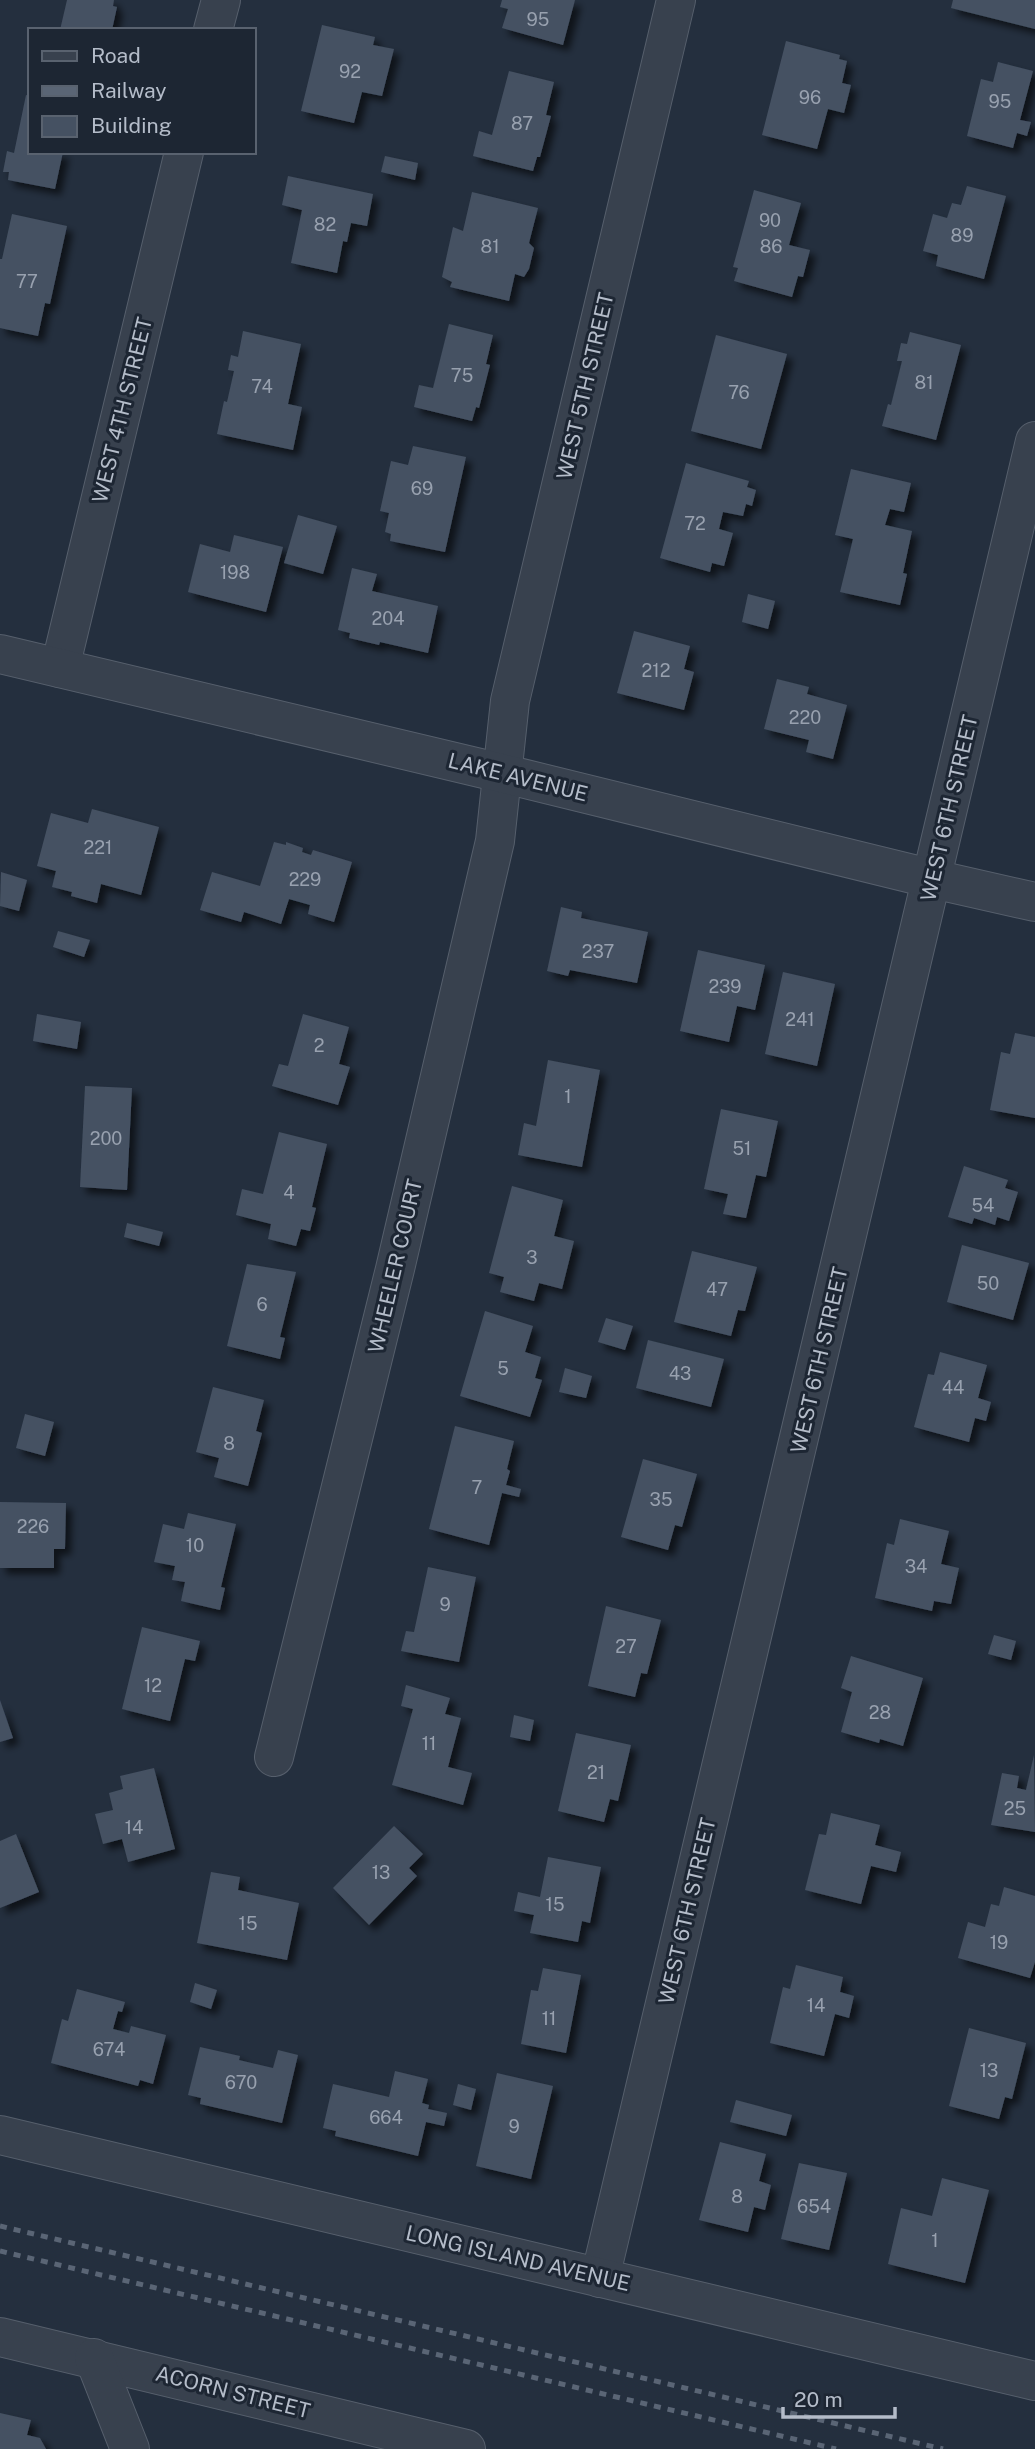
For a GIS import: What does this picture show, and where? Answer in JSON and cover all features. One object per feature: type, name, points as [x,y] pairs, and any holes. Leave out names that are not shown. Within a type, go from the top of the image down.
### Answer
[{"type":"street","points":[[213,28],[220,0]]},
{"type":"street","name":"WEST 5TH STREET","points":[[501,773],[510,701],[676,0]]},
{"type":"street","name":"WEST 4TH STREET","points":[[60,668],[184,154]]},
{"type":"street","name":"WEST 6TH STREET","points":[[600,2278],[1035,441]]},
{"type":"street","name":"LAKE AVENUE","points":[[0,654],[501,773],[933,880],[1035,902]]},
{"type":"street","name":"WHEELER COURT","points":[[275,1757],[395,1269],[495,841],[501,773]]},
{"type":"street","name":"LONG ISLAND AVENUE","points":[[0,2135],[1034,2379]]},
{"type":"street","name":"ACORN STREET","points":[[0,2337],[466,2449]]},
{"type":"street","points":[[94,2358],[130,2449]]},
{"type":"building","points":[[67,0],[114,0],[113,6],[117,7],[112,28],[60,28]]},
{"type":"building","points":[[502,0],[575,0],[563,45],[502,28],[508,9],[500,7]]},
{"type":"building","points":[[953,0],[1035,0],[1035,29],[951,8]]},
{"type":"building","points":[[322,25],[375,37],[373,45],[394,49],[382,96],[362,92],[354,123],[301,111]]},
{"type":"building","points":[[786,41],[840,55],[839,59],[847,61],[842,83],[851,85],[844,113],[828,109],[817,149],[762,135]]},
{"type":"building","points":[[998,62],[1033,71],[1020,120],[1031,122],[1027,136],[1017,133],[1013,148],[967,136],[981,79],[993,82]]},
{"type":"building","points":[[509,71],[554,82],[546,115],[551,116],[540,157],[537,157],[533,171],[473,156],[479,131],[492,135]]},
{"type":"building","points":[[26,95],[28,154],[63,154],[55,189],[8,180],[9,172],[3,172],[7,151],[14,153]]},
{"type":"building","points":[[385,156],[418,163],[415,180],[381,172]]},
{"type":"building","points":[[288,176],[373,194],[367,226],[351,223],[347,242],[343,241],[337,273],[291,263],[302,210],[282,205]]},
{"type":"building","points":[[967,186],[1006,196],[984,279],[936,266],[938,255],[923,251],[933,214],[947,218],[952,203],[961,205]]},
{"type":"building","points":[[754,190],[801,203],[789,245],[810,250],[803,277],[798,276],[792,297],[734,281],[738,268],[733,267]]},
{"type":"building","points":[[472,192],[538,208],[529,243],[534,248],[529,269],[524,277],[515,274],[509,301],[450,287],[452,282],[442,277],[453,227],[463,231]]},
{"type":"building","points":[[12,214],[67,226],[50,304],[45,303],[38,336],[0,328],[0,259]]},
{"type":"building","points":[[449,324],[493,335],[486,364],[490,365],[479,408],[476,407],[472,421],[414,407],[419,385],[433,388]]},
{"type":"building","points":[[243,331],[301,344],[288,404],[302,407],[293,450],[217,434],[234,371],[228,370],[231,355],[238,357]]},
{"type":"building","points":[[910,332],[961,345],[936,440],[882,426],[888,404],[891,405],[902,361],[897,361],[901,343],[907,344]]},
{"type":"building","points":[[716,335],[787,354],[761,449],[691,431]]},
{"type":"building","points":[[413,446],[466,457],[445,552],[390,541],[391,534],[385,532],[389,513],[380,511],[391,461],[408,465]]},
{"type":"building","points":[[686,463],[749,481],[747,487],[756,490],[752,506],[746,504],[743,516],[723,512],[719,529],[733,533],[724,566],[712,563],[710,572],[660,558]]},
{"type":"building","points":[[851,469],[911,483],[904,512],[890,509],[885,525],[912,531],[903,573],[907,574],[900,605],[840,592],[853,539],[835,535]]},
{"type":"building","points":[[298,515],[337,526],[323,574],[284,563]]},
{"type":"building","points":[[234,535],[283,547],[266,612],[188,592],[200,544],[230,552]]},
{"type":"building","points":[[352,568],[377,574],[372,591],[438,606],[428,653],[349,638],[350,633],[338,630]]},
{"type":"building","points":[[748,594],[775,601],[768,629],[742,622]]},
{"type":"building","points":[[634,631],[690,646],[684,669],[694,672],[684,710],[617,693]]},
{"type":"building","points":[[777,679],[809,687],[807,694],[847,705],[833,759],[806,752],[809,740],[764,729]]},
{"type":"building","points":[[92,809],[159,827],[141,895],[101,884],[97,903],[71,896],[72,892],[52,887],[56,871],[37,866],[51,813],[88,823]]},
{"type":"building","points":[[274,842],[286,845],[286,842],[303,848],[302,852],[311,855],[313,850],[352,862],[334,922],[308,914],[310,905],[289,899],[281,924],[244,912],[241,922],[200,910],[212,872],[260,886]]},
{"type":"building","points":[[1,872],[27,880],[19,911],[0,906]]},
{"type":"building","points":[[561,907],[582,912],[581,918],[648,932],[637,983],[570,970],[568,976],[547,971]]},
{"type":"building","points":[[58,931],[90,940],[84,957],[53,947]]},
{"type":"building","points":[[698,950],[765,965],[755,1010],[737,1006],[729,1042],[680,1031]]},
{"type":"building","points":[[783,972],[835,984],[817,1066],[765,1054]]},
{"type":"building","points":[[37,1014],[81,1022],[77,1049],[33,1041]]},
{"type":"building","points":[[303,1014],[349,1027],[339,1064],[350,1067],[338,1105],[272,1086],[279,1064],[288,1066]]},
{"type":"building","points":[[1015,1033],[1035,1037],[1035,1118],[990,1110],[1001,1052],[1010,1054]]},
{"type":"building","points":[[548,1060],[600,1070],[582,1167],[518,1155],[524,1123],[536,1126]]},
{"type":"building","points":[[85,1086],[132,1088],[127,1190],[80,1187]]},
{"type":"building","points":[[721,1109],[778,1121],[766,1177],[756,1175],[746,1218],[723,1214],[728,1194],[704,1189]]},
{"type":"building","points":[[279,1132],[327,1144],[312,1207],[316,1208],[310,1231],[301,1229],[296,1246],[268,1239],[271,1224],[236,1215],[242,1189],[263,1194]]},
{"type":"building","points":[[964,1166],[1008,1180],[1005,1188],[1018,1192],[1009,1221],[997,1217],[995,1225],[974,1218],[972,1224],[948,1217]]},
{"type":"building","points":[[512,1186],[563,1200],[554,1236],[574,1241],[562,1289],[539,1283],[534,1301],[500,1292],[504,1277],[489,1273]]},
{"type":"building","points":[[127,1223],[163,1232],[159,1246],[124,1237]]},
{"type":"building","points":[[962,1245],[1029,1263],[1013,1320],[947,1302]]},
{"type":"building","points":[[692,1251],[757,1267],[745,1311],[738,1310],[731,1336],[674,1322]]},
{"type":"building","points":[[247,1264],[296,1272],[280,1337],[285,1338],[280,1359],[227,1346]]},
{"type":"building","points":[[485,1311],[533,1326],[525,1352],[541,1357],[535,1378],[542,1380],[530,1417],[460,1396]]},
{"type":"building","points":[[606,1318],[633,1326],[625,1350],[598,1342]]},
{"type":"building","points":[[648,1340],[724,1359],[711,1407],[636,1388]]},
{"type":"building","points":[[940,1352],[987,1365],[978,1398],[991,1402],[986,1421],[975,1418],[969,1442],[914,1427],[928,1374],[934,1375]]},
{"type":"building","points":[[565,1368],[592,1376],[586,1398],[559,1392]]},
{"type":"building","points":[[213,1387],[264,1400],[256,1431],[262,1433],[248,1486],[214,1477],[219,1458],[196,1452]]},
{"type":"building","points":[[25,1414],[54,1422],[45,1456],[16,1448]]},
{"type":"building","points":[[455,1426],[514,1441],[506,1485],[521,1489],[519,1497],[502,1493],[489,1545],[429,1529]]},
{"type":"building","points":[[643,1459],[697,1474],[682,1527],[675,1525],[668,1550],[621,1537]]},
{"type":"building","points":[[0,1502],[66,1503],[65,1549],[54,1549],[54,1568],[0,1568]]},
{"type":"building","points":[[188,1513],[236,1524],[221,1587],[225,1588],[220,1610],[181,1601],[185,1582],[172,1580],[175,1566],[154,1562],[163,1524],[184,1529]]},
{"type":"building","points":[[900,1519],[949,1531],[941,1564],[959,1568],[951,1604],[934,1601],[932,1611],[875,1598],[887,1543],[894,1545]]},
{"type":"building","points":[[428,1567],[476,1577],[459,1662],[401,1651],[406,1631],[414,1632]]},
{"type":"building","points":[[606,1606],[661,1620],[647,1674],[641,1673],[635,1697],[588,1686]]},
{"type":"building","points":[[142,1627],[200,1641],[195,1661],[185,1659],[170,1721],[122,1709]]},
{"type":"building","points":[[994,1635],[1016,1641],[1011,1660],[988,1654]]},
{"type":"building","points":[[851,1656],[923,1678],[903,1746],[880,1739],[879,1743],[841,1732],[852,1692],[841,1688]]},
{"type":"building","points":[[406,1685],[450,1698],[445,1714],[461,1718],[448,1767],[472,1773],[463,1805],[392,1785],[413,1709],[401,1706]]},
{"type":"building","points":[[0,1700],[13,1738],[0,1742]]},
{"type":"building","points":[[514,1715],[534,1720],[530,1741],[510,1737]]},
{"type":"building","points":[[576,1733],[631,1745],[618,1801],[610,1799],[604,1822],[558,1811]]},
{"type":"building","points":[[1034,1755],[1035,1832],[991,1825],[1002,1773],[1019,1776],[1017,1788],[1026,1790]]},
{"type":"building","points":[[154,1768],[175,1849],[128,1862],[122,1839],[103,1844],[95,1814],[113,1810],[109,1793],[123,1789],[120,1776]]},
{"type":"building","points":[[831,1813],[880,1825],[875,1845],[901,1852],[896,1872],[871,1866],[861,1904],[805,1890],[819,1834],[826,1835]]},
{"type":"building","points":[[394,1826],[423,1854],[409,1868],[417,1876],[369,1925],[333,1888]]},
{"type":"building","points":[[16,1834],[39,1892],[0,1908],[0,1841]]},
{"type":"building","points":[[548,1857],[601,1867],[590,1923],[582,1921],[578,1942],[530,1933],[534,1915],[514,1911],[518,1892],[540,1897]]},
{"type":"building","points":[[211,1872],[240,1877],[238,1890],[299,1903],[287,1960],[197,1943]]},
{"type":"building","points":[[1004,1887],[1035,1896],[1035,1962],[1030,1978],[958,1958],[968,1922],[985,1927],[991,1904],[999,1906]]},
{"type":"building","points":[[796,1965],[843,1977],[840,1992],[854,1996],[849,2018],[835,2014],[824,2056],[770,2043],[783,1987],[790,1989]]},
{"type":"building","points":[[543,1968],[581,1975],[566,2053],[521,2044],[531,1990],[538,1991]]},
{"type":"building","points":[[195,1983],[217,1990],[211,2009],[190,2002]]},
{"type":"building","points":[[77,1989],[125,2002],[122,2012],[118,2011],[113,2029],[129,2033],[131,2026],[166,2035],[153,2084],[140,2080],[138,2086],[51,2063],[62,2019],[68,2021]]},
{"type":"building","points":[[969,2028],[1026,2043],[1012,2099],[1005,2097],[999,2119],[949,2106]]},
{"type":"building","points":[[200,2047],[240,2056],[239,2060],[273,2068],[278,2050],[298,2055],[282,2123],[200,2104],[201,2098],[188,2095]]},
{"type":"building","points":[[395,2071],[428,2079],[422,2103],[429,2105],[428,2109],[447,2113],[444,2126],[426,2122],[418,2156],[335,2136],[336,2131],[323,2128],[333,2084],[389,2097]]},
{"type":"building","points":[[497,2073],[553,2086],[531,2179],[476,2166]]},
{"type":"building","points":[[458,2084],[476,2089],[471,2110],[453,2105]]},
{"type":"building","points":[[736,2100],[792,2115],[786,2136],[730,2122]]},
{"type":"building","points":[[720,2142],[766,2154],[759,2181],[771,2185],[765,2210],[754,2207],[748,2232],[699,2220]]},
{"type":"building","points":[[799,2163],[847,2173],[829,2250],[781,2239]]},
{"type":"building","points":[[942,2178],[989,2190],[965,2283],[888,2264],[901,2208],[932,2216]]},
{"type":"building","points":[[0,2413],[31,2420],[27,2435],[40,2438],[46,2449],[0,2449]]},
{"type":"railway","points":[[0,2226],[943,2449]]},
{"type":"railway","points":[[0,2251],[836,2449]]}]
